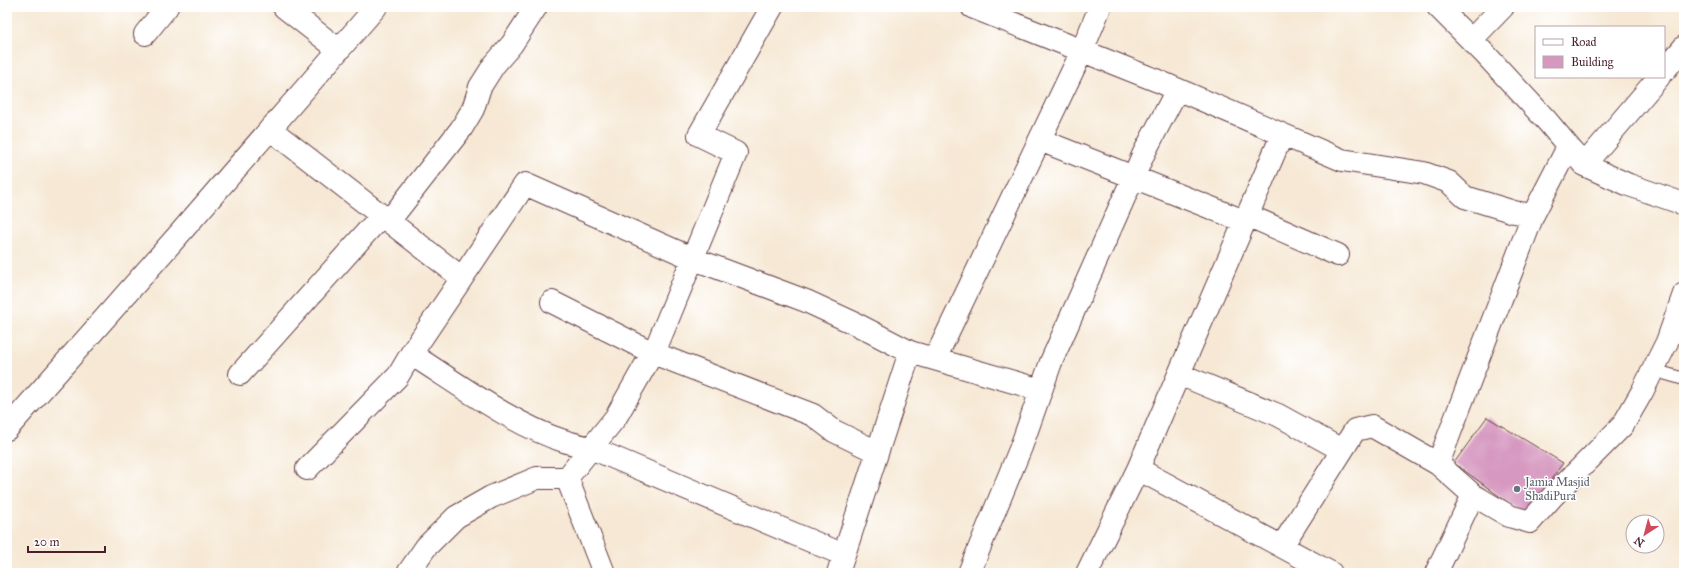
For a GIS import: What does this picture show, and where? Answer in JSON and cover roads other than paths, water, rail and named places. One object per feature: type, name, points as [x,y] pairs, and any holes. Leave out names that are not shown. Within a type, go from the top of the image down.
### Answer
[{"type":"street","points":[[145,34],[168,7]]},
{"type":"street","points":[[284,7],[339,50]]},
{"type":"street","points":[[7,429],[376,7]]},
{"type":"street","points":[[240,374],[386,218],[461,129],[473,109],[480,87],[494,65],[512,44],[536,7]]},
{"type":"street","points":[[567,478],[616,417],[658,343],[694,259],[736,153],[699,135],[772,7]]},
{"type":"street","points":[[972,7],[1177,90],[1342,160],[1424,172],[1448,182],[1465,197],[1514,212],[1533,215]]},
{"type":"street","points":[[935,360],[1082,51],[1100,7]]},
{"type":"street","points":[[1438,7],[1471,40],[1547,122],[1584,165],[1629,185],[1684,204]]},
{"type":"street","points":[[1471,40],[1503,7]]},
{"type":"street","points":[[1665,70],[1684,47]]},
{"type":"street","points":[[1584,165],[1658,78]]},
{"type":"street","points":[[969,573],[1021,447],[1051,362],[1134,177],[1177,90]]},
{"type":"street","points":[[270,130],[462,278]]},
{"type":"street","points":[[1087,573],[1138,469],[1282,135]]},
{"type":"street","points":[[1040,140],[1134,177],[1246,218],[1338,255]]},
{"type":"street","points":[[1438,464],[1533,215],[1568,147]]},
{"type":"street","points":[[307,469],[398,376],[411,354],[525,184],[694,259],[806,301],[856,324],[910,352],[1041,390]]},
{"type":"street","points":[[1282,546],[1355,430],[1372,426],[1438,464],[1473,495],[1509,516],[1530,522],[1553,496],[1623,425],[1642,392],[1667,342],[1684,294]]},
{"type":"street","points":[[552,302],[653,353],[813,415],[834,431],[877,452]]},
{"type":"street","points":[[411,354],[498,409],[524,423],[564,441],[591,448],[841,564],[910,352]]},
{"type":"street","points":[[1179,374],[1278,415],[1342,450]]},
{"type":"street","points":[[1138,469],[1331,573]]},
{"type":"street","points":[[408,573],[426,547],[456,517],[491,497],[537,478],[567,478]]},
{"type":"street","points":[[567,478],[604,573]]},
{"type":"street","points":[[1436,573],[1473,495]]},
{"type":"lane","points":[[1653,370],[1684,379]]},
{"type":"place","name":"Jamia Masjid ShadiPura","points":[[1517,489]]}]
